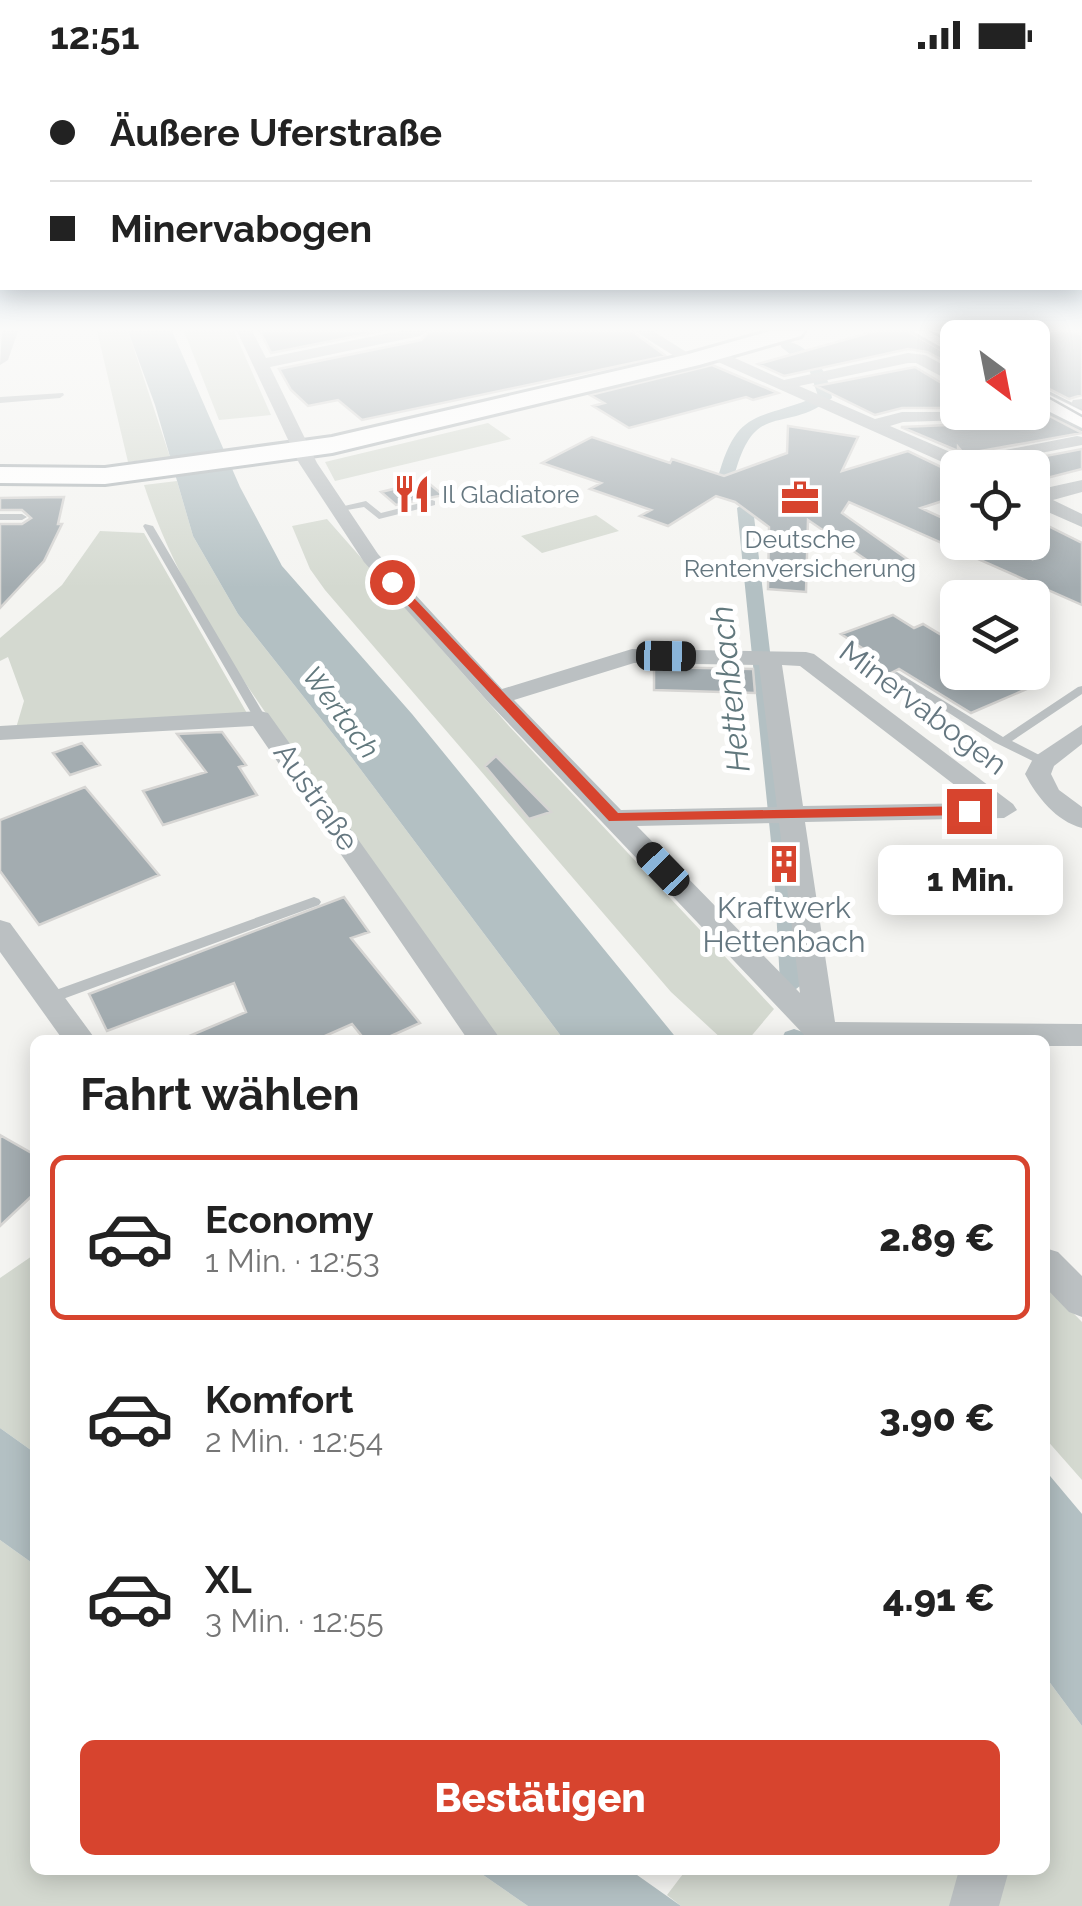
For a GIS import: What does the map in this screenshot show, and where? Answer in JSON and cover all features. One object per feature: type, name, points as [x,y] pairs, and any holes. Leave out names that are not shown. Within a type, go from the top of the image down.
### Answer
[{"type":"main road","points":[[0,475],[65,478],[144,472],[303,450],[459,417]]},
{"type":"street","points":[[287,417],[336,509],[371,558],[498,698],[822,1035]]},
{"type":"street","points":[[856,417],[940,454]]},
{"type":"street","points":[[875,425],[909,417]]},
{"type":"street","points":[[1002,450],[1077,417]]},
{"type":"street","points":[[1050,494],[1082,486]]},
{"type":"street","points":[[1050,506],[1082,521]]},
{"type":"street","points":[[498,698],[632,656],[770,658],[824,1035]]},
{"type":"street","name":"Minervabogen","points":[[770,658],[806,660],[1004,810],[792,815]]},
{"type":"street","name":"Austraße","points":[[0,733],[260,718],[482,1035]]},
{"type":"street","points":[[1082,732],[1044,762],[1038,774],[1042,787],[1082,820]]},
{"type":"street","points":[[614,818],[792,815]]},
{"type":"street","points":[[0,930],[76,1035]]},
{"type":"street","points":[[1050,1035],[1082,1035]]},
{"type":"street","points":[[1050,1268],[1082,1301]]},
{"type":"street","points":[[974,1906],[983,1875]]},
{"type":"lane","points":[[336,509],[366,504],[380,516],[432,503]]},
{"type":"lane","points":[[0,517],[22,517]]},
{"type":"lane","points":[[148,526],[260,718]]},
{"type":"lane","points":[[897,676],[998,739],[1044,762]]},
{"type":"lane","points":[[498,698],[556,682]]},
{"type":"lane","points":[[1006,740],[1082,689]]},
{"type":"lane","points":[[47,999],[314,902]]},
{"type":"shaded area","points":[[117,417],[157,417],[170,457],[128,462]]},
{"type":"shaded area","points":[[488,423],[511,439],[335,481],[325,462]]},
{"type":"shaded area","points":[[177,481],[193,536],[238,614],[352,758],[560,1035],[492,1035],[219,642],[177,566],[144,485]]},
{"type":"shaded area","points":[[596,515],[619,531],[542,553],[521,536]]},
{"type":"shaded area","points":[[327,519],[509,726],[774,1009],[752,1035],[718,1035],[671,992],[325,590],[310,569],[292,526]]},
{"type":"shaded area","points":[[100,531],[144,533],[248,715],[16,728],[24,701],[8,657],[0,661],[0,638],[62,585]]},
{"type":"shaded area","points":[[30,1257],[30,1449],[0,1428],[0,1278]]},
{"type":"shaded area","points":[[1050,1289],[1082,1322],[1082,1480],[1050,1444]]},
{"type":"shaded area","points":[[0,1540],[30,1561],[30,1875],[483,1875],[528,1906],[0,1906]]},
{"type":"shaded area","points":[[1050,1683],[1082,1726],[1082,1906],[997,1906],[1004,1875],[1050,1875]]},
{"type":"shaded area","points":[[682,1875],[983,1875],[974,1906],[681,1906],[667,1895]]},
{"type":"water","name":"Wertach","points":[[158,417],[209,417],[240,487],[282,566],[412,714],[674,1035],[560,1035],[352,758],[238,614],[193,536]]},
{"type":"water","points":[[0,1428],[30,1449],[30,1561],[0,1540]]},
{"type":"water","points":[[1050,1476],[1082,1514],[1082,1726],[1050,1683]]},
{"type":"water","points":[[483,1875],[637,1875],[681,1906],[528,1906]]},
{"type":"building","points":[[610,417],[672,417],[629,428]]},
{"type":"building","points":[[1051,417],[1082,433],[986,450],[956,450],[901,427],[1050,430]]},
{"type":"building","points":[[788,426],[858,437],[842,471],[908,451],[940,466],[940,502],[921,508],[940,517],[940,542],[849,502],[842,513],[917,566],[887,574],[808,520],[806,592],[768,589],[769,527],[735,502],[716,496],[668,526],[640,516],[651,510],[590,489],[601,483],[542,463],[592,437],[724,476],[787,453]]},
{"type":"building","points":[[1082,449],[1082,469],[1050,477],[1050,455]]},
{"type":"building","name":"Il Gladiatore","points":[[426,481],[443,495],[396,505],[381,492]]},
{"type":"building","points":[[64,497],[58,524],[62,524],[44,561],[0,608],[0,524],[22,524],[31,518],[22,510],[0,510],[0,498]]},
{"type":"building","points":[[1050,527],[1082,543],[1082,605],[1050,591],[1050,580],[1025,580],[980,560],[1050,560]]},
{"type":"building","points":[[893,615],[914,628],[923,624],[940,634],[940,690],[1024,690],[971,713],[899,669],[885,676],[858,659],[871,654],[841,634]]},
{"type":"building","points":[[654,667],[753,669],[755,693],[654,690]]},
{"type":"building","points":[[222,732],[246,765],[239,767],[257,795],[163,825],[143,791],[206,772],[177,734]]},
{"type":"building","points":[[82,743],[100,765],[70,775],[53,753]]},
{"type":"building","points":[[496,756],[551,812],[529,819],[485,766]]},
{"type":"building","points":[[85,787],[159,875],[39,925],[0,871],[0,820]]},
{"type":"building","points":[[344,897],[369,932],[351,938],[420,1023],[393,1035],[361,1035],[352,1024],[327,1035],[192,1035],[246,1012],[234,983],[107,1031],[89,994]]},
{"type":"building","points":[[0,1135],[30,1152],[30,1198],[0,1226]]},
{"type":"waterway","name":"Hettenbach","points":[[729,486],[725,481],[740,438],[749,426],[771,417]]},
{"type":"waterway","name":"Hettenbach","points":[[745,508],[785,871],[792,983]]},
{"type":"place","name":"Il Gladiatore","points":[[412,494]]},
{"type":"place","name":"Deutsche Rentenversicherung","points":[[800,498]]},
{"type":"place","name":"Kraftwerk Hettenbach","points":[[784,864]]},
{"type":"route","points":[[392,582],[614,818],[969,811]]}]
